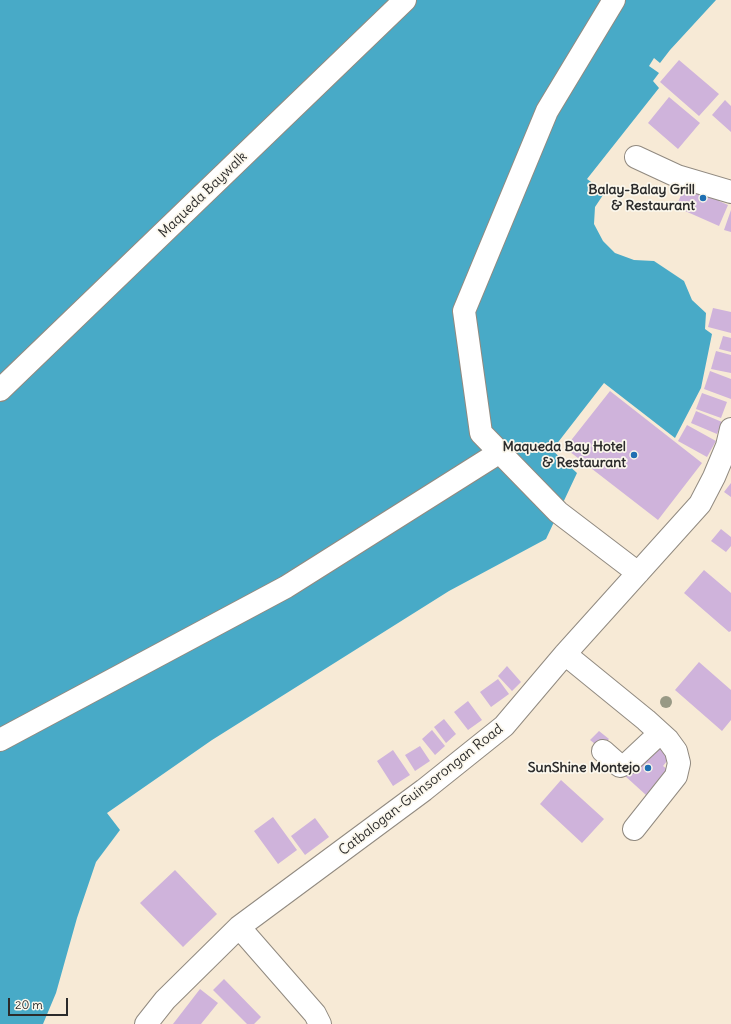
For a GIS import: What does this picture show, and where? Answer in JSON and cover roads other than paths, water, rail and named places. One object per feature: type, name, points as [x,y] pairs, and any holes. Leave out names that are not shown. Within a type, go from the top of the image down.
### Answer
[{"type":"street","name":"Maqueda Baywalk","points":[[0,390],[405,0]]},
{"type":"street","points":[[614,0],[547,111],[464,312],[481,433],[558,512],[638,573]]},
{"type":"street","points":[[636,157],[677,176],[731,192]]},
{"type":"street","name":"Catbalogan-Guinsorongan Road","points":[[147,1024],[165,1000],[239,927],[424,790],[504,726],[565,654],[700,504],[714,477],[727,446],[731,430]]},
{"type":"street","points":[[0,740],[286,587],[500,452]]},
{"type":"street","points":[[565,654],[660,733],[668,740],[676,751],[679,763],[676,776],[634,829]]},
{"type":"street","points":[[603,751],[620,766],[628,763],[660,733]]},
{"type":"street","points":[[239,927],[315,1014],[320,1024]]},
{"type":"water","points":[[0,0],[716,0],[660,63],[654,58],[649,66],[659,73],[653,81],[659,88],[587,179],[605,192],[595,207],[594,224],[603,241],[615,253],[634,260],[654,261],[684,281],[692,300],[706,313],[705,329],[712,334],[701,388],[675,438],[604,383],[552,450],[577,473],[546,539],[449,591],[212,740],[107,813],[120,830],[96,862],[77,918],[56,993],[43,1024],[0,1024]]},
{"type":"place","name":"Balay-Balay Grill & Restaurant","points":[[703,198]]},
{"type":"place","name":"Maqueda Bay Hotel & Restaurant","points":[[634,455]]},
{"type":"place","name":"SunShine Montejo","points":[[648,768]]}]
